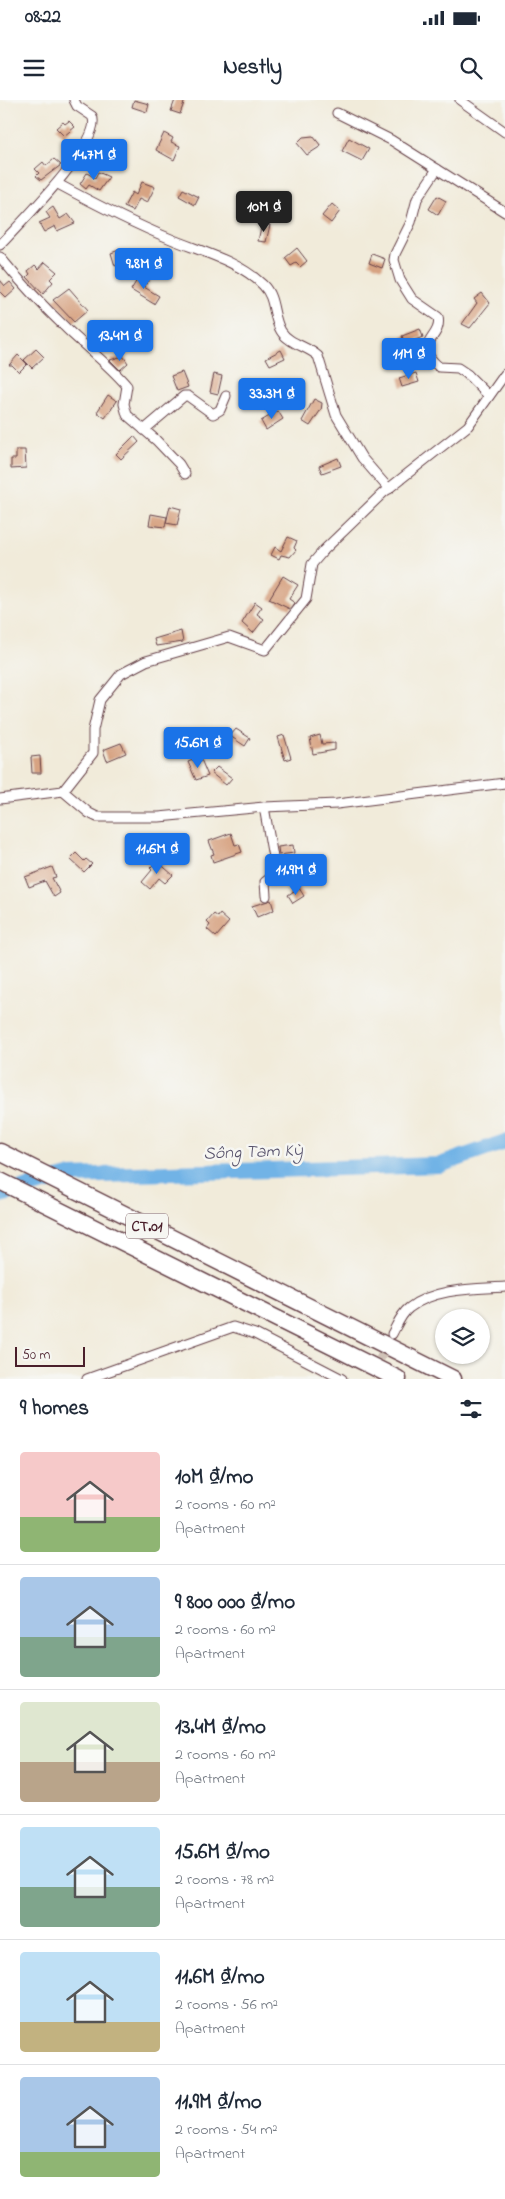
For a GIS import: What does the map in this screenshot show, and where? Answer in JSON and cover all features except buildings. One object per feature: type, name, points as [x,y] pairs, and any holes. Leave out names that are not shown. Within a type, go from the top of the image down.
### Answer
[{"type":"highway","name":"CT.01","points":[[0,1152],[453,1379]]},
{"type":"highway","name":"CT.01","points":[[0,1181],[398,1379]]},
{"type":"street","points":[[0,245],[58,184],[73,162],[93,125],[94,119],[92,116],[76,106],[74,100]]},
{"type":"street","points":[[460,100],[505,132]]},
{"type":"street","points":[[337,113],[391,140],[505,212]]},
{"type":"street","points":[[437,169],[417,199],[412,222],[395,254],[394,266],[412,299],[438,317],[438,326],[427,345],[428,354],[439,367],[458,368],[489,396]]},
{"type":"street","points":[[58,184],[116,215],[219,258],[252,276],[263,285],[272,297],[278,326],[284,334],[318,356],[336,415],[362,458],[389,489]]},
{"type":"street","points":[[0,257],[69,331],[117,374],[127,390],[125,411],[170,454],[185,474]]},
{"type":"street","points":[[0,798],[63,790],[93,753],[93,730],[100,700],[121,674],[146,661],[229,636],[265,650],[306,599],[312,564],[389,489],[468,426],[505,374]]},
{"type":"street","points":[[144,430],[184,396],[188,396],[213,414],[220,410],[226,396]]},
{"type":"street","points":[[63,790],[89,813],[97,817],[158,817],[264,807],[337,804],[505,783]]},
{"type":"street","points":[[264,807],[276,874],[265,882],[266,896]]},
{"type":"street","points":[[392,1334],[403,1314],[421,1301],[459,1291],[505,1287]]},
{"type":"street","points":[[87,1379],[233,1327],[255,1334],[342,1379]]},
{"type":"waterway","name":"Sông Tam Kỳ","points":[[0,1195],[69,1176],[440,1165],[505,1142]]},
{"type":"tunnel","points":[[374,1371],[388,1343]]}]
